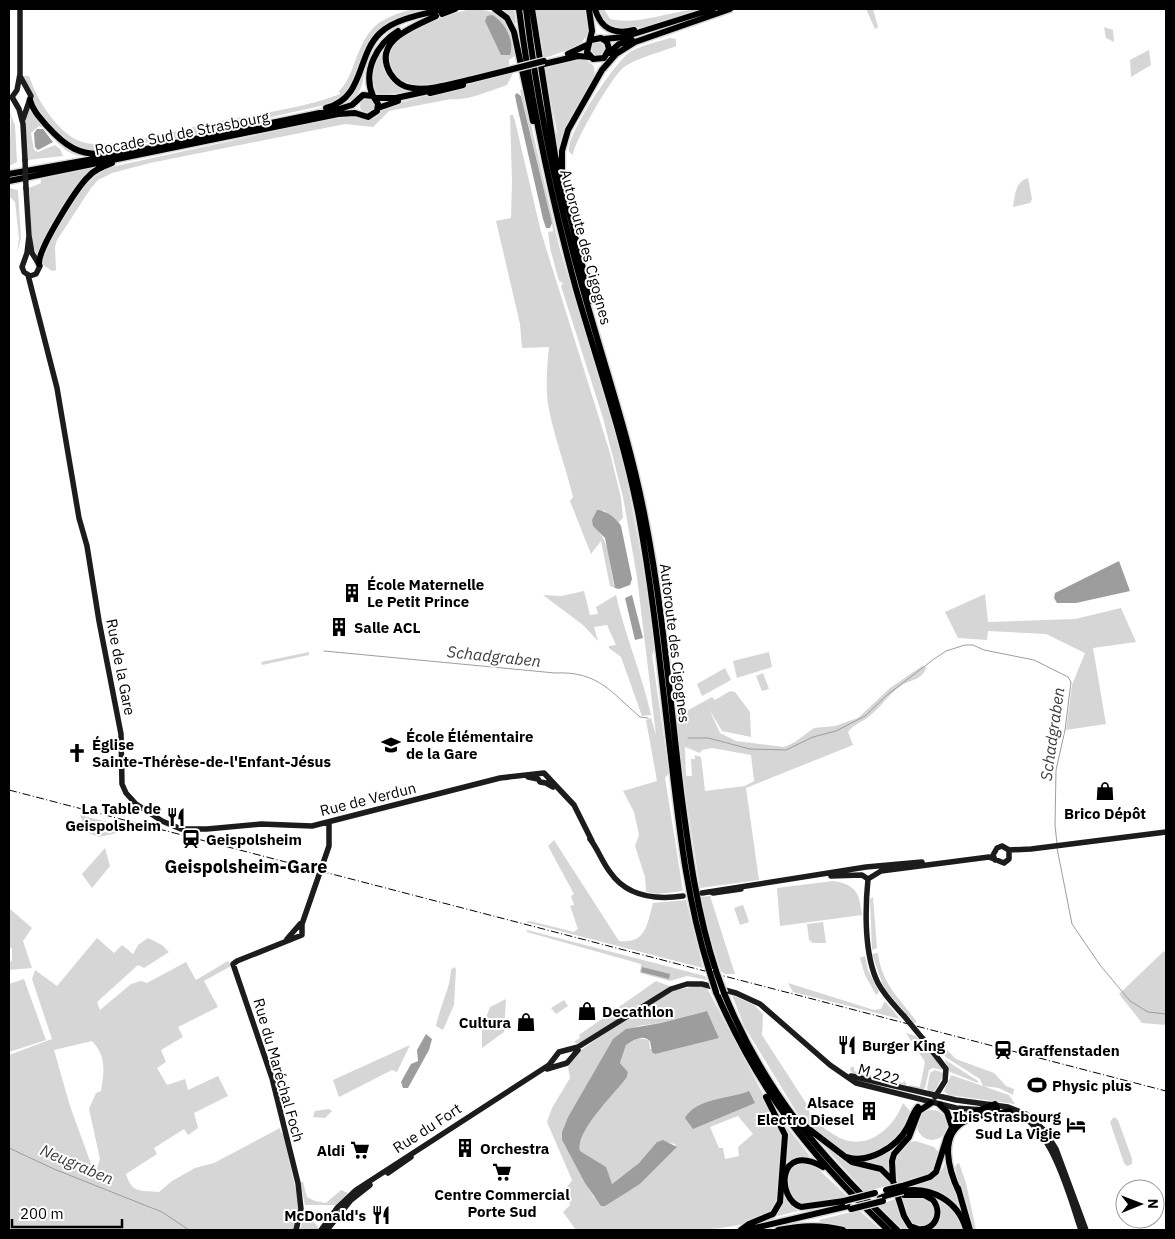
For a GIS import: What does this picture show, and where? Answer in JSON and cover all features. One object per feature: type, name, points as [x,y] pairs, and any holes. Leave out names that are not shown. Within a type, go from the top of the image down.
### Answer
[{"type":"highway","points":[[445,9],[402,25],[382,40],[371,58],[365,90],[358,98],[356,110],[360,115],[372,116],[378,108],[391,102],[544,62],[577,51],[589,43],[602,38],[624,37],[713,9]]},
{"type":"highway","points":[[278,122],[331,107],[344,100],[355,86],[371,46],[381,32],[401,22],[445,9]]},
{"type":"highway","points":[[378,108],[370,87],[370,73],[373,59],[380,47],[400,30],[455,9]]},
{"type":"highway","points":[[495,9],[507,18],[514,32],[544,169],[551,189]]},
{"type":"highway","name":"Autoroute des Cigognes","points":[[519,9],[532,95],[551,189],[573,276],[620,433],[634,496],[650,587],[689,892],[709,970],[716,992],[733,1029],[771,1097],[802,1140],[826,1168],[888,1230]]},
{"type":"highway","name":"Autoroute des Cigognes","points":[[526,9],[554,172],[574,256],[611,380],[632,459],[646,522],[659,607],[690,860],[702,925],[724,994],[746,1043],[793,1117],[821,1153],[897,1230]]},
{"type":"highway","points":[[532,9],[550,127],[570,219],[607,370]]},
{"type":"highway","points":[[592,9],[604,27],[616,32],[667,24]]},
{"type":"highway","points":[[592,9],[597,31],[609,45],[609,53]]},
{"type":"highway","points":[[590,57],[587,52],[592,9]]},
{"type":"highway","points":[[544,62],[578,56],[601,60],[619,44],[730,9]]},
{"type":"highway","points":[[436,16],[401,33],[393,39],[386,58],[391,75],[399,83],[413,88],[473,79]]},
{"type":"highway","points":[[570,219],[562,174],[563,144],[572,123],[602,70],[616,54],[628,46],[700,19]]},
{"type":"highway","points":[[358,98],[366,94],[374,97],[396,98],[509,71]]},
{"type":"highway","name":"Rocade Sud de Strasbourg","points":[[9,181],[346,107],[358,98]]},
{"type":"highway","points":[[28,103],[54,134],[76,150],[98,154],[157,149]]},
{"type":"highway","name":"Rocade Sud de Strasbourg","points":[[9,174],[157,149],[338,114],[355,113],[360,115]]},
{"type":"highway","points":[[37,261],[89,176],[108,164],[157,149]]},
{"type":"highway","points":[[733,1029],[735,1039],[782,1125],[786,1141],[778,1206],[768,1217],[743,1229]]},
{"type":"highway","points":[[841,1155],[860,1159],[879,1153],[901,1137],[918,1106],[931,1103]]},
{"type":"highway","points":[[903,1190],[924,1195],[933,1200],[938,1212],[936,1220],[930,1227],[918,1229],[907,1223],[892,1181],[892,1161],[894,1154],[909,1137],[919,1112],[931,1103]]},
{"type":"highway","points":[[940,1105],[947,1112],[952,1128]]},
{"type":"highway","points":[[743,1229],[848,1205],[903,1190],[930,1177],[936,1172],[956,1119],[996,1108]]},
{"type":"highway","points":[[959,1192],[947,1156],[948,1141],[964,1122],[996,1108]]},
{"type":"highway","points":[[970,1230],[950,1156],[951,1142],[966,1124],[1001,1112],[1010,1112]]},
{"type":"highway","points":[[793,1117],[841,1155],[856,1164],[882,1169],[892,1181]]},
{"type":"highway","points":[[826,1168],[812,1161],[797,1160],[789,1165],[785,1190],[788,1199],[798,1206],[811,1208],[831,1204],[848,1205]]},
{"type":"highway","points":[[903,1190],[920,1190],[943,1198],[960,1215],[966,1230]]},
{"type":"highway","points":[[765,1230],[883,1196]]},
{"type":"highway","points":[[743,1229],[831,1204]]},
{"type":"highway","points":[[778,1230],[808,1225],[827,1226],[843,1230]]},
{"type":"main road","points":[[20,9],[20,74],[17,90],[12,97],[18,106],[23,124],[29,236],[22,270],[31,275],[39,270],[29,236]]},
{"type":"main road","points":[[20,74],[25,89],[30,94],[23,124]]},
{"type":"main road","points":[[17,90],[25,89]]},
{"type":"main road","points":[[18,106],[28,103]]},
{"type":"main road","points":[[25,260],[37,261]]},
{"type":"main road","name":"Rue de la Gare","points":[[31,275],[34,296],[57,388],[83,545],[87,554],[121,734],[123,787],[136,804],[166,823]]},
{"type":"main road","name":"Rue de Verdun","points":[[166,823],[181,829],[260,824],[308,826],[329,823],[500,778],[514,776],[539,777],[545,774],[547,781],[574,805],[597,851],[616,880],[632,892],[660,899],[683,896]]},
{"type":"main road","name":"Rue du Maréchal Foch","points":[[298,1230],[301,1209],[298,1183],[272,1078],[233,964],[281,943],[298,932],[330,843],[329,823]]},
{"type":"main road","points":[[986,1110],[956,1108],[931,1103],[947,1074],[943,1062],[878,984],[869,952],[867,874],[872,868],[994,852],[1000,846],[1010,853],[1166,832]]},
{"type":"main road","points":[[994,852],[995,860]]},
{"type":"main road","points":[[867,874],[773,883],[725,892],[702,893],[867,874],[989,857],[1004,863],[1010,853]]},
{"type":"main road","name":"Rue du Fort","points":[[327,1230],[351,1200],[371,1184],[558,1060],[559,1052],[565,1052],[597,1035],[671,989],[687,984],[702,984],[736,993],[760,1004],[844,1075]]},
{"type":"main road","name":"Rue du Fort","points":[[558,1060],[565,1064],[597,1035]]},
{"type":"main road","points":[[565,1052],[569,1059]]},
{"type":"main road","name":"Rue du Fort","points":[[321,1230],[337,1208],[356,1190],[558,1060]]},
{"type":"main road","name":"M 222","points":[[844,1075],[864,1085],[931,1103]]},
{"type":"main road","name":"M 222","points":[[844,1075],[936,1096]]},
{"type":"main road","points":[[936,1096],[1026,1114],[1044,1130],[1061,1160],[1086,1230]]},
{"type":"main road","points":[[996,1108],[1010,1112],[1028,1121],[1046,1140],[1055,1158],[1081,1230]]},
{"type":"shaded area","points":[[413,9],[434,9],[379,30],[353,85],[340,99],[329,104],[179,138],[102,150],[85,150],[72,145],[53,130],[37,112],[23,76],[29,76],[37,96],[50,116],[76,139],[86,143],[98,144],[133,140],[298,106],[340,94],[339,91],[348,79],[364,42],[374,27],[389,17]]},
{"type":"shaded area","points":[[470,9],[491,12],[504,21],[511,35],[516,55],[509,60],[509,67],[459,80],[420,86],[405,83],[397,77],[391,68],[389,55],[394,45],[403,35],[431,21]]},
{"type":"shaded area","points":[[498,9],[514,9],[516,23],[512,24]]},
{"type":"shaded area","points":[[535,9],[587,9],[588,34],[579,46],[542,59],[541,50],[543,50]]},
{"type":"shaded area","points":[[598,9],[604,9],[610,19],[622,21],[705,9],[660,23],[622,30],[608,26]]},
{"type":"shaded area","points":[[866,9],[873,9],[878,27],[875,29]]},
{"type":"shaded area","points":[[492,15],[501,22],[508,32],[511,44],[510,55],[501,55],[485,21],[487,16]]},
{"type":"shaded area","points":[[1104,27],[1113,30],[1114,42],[1106,38]]},
{"type":"shaded area","points":[[670,38],[676,39],[676,46],[640,59],[622,69],[594,110],[575,147],[573,155],[569,152],[575,131],[592,100],[623,59],[639,47]]},
{"type":"shaded area","points":[[391,39],[386,48],[388,73],[413,91],[379,95],[372,87],[373,73],[379,55]]},
{"type":"shaded area","points":[[594,42],[600,42],[604,49],[600,56],[594,56],[590,52],[590,46]]},
{"type":"shaded area","points":[[1149,50],[1151,65],[1131,77],[1130,60]]},
{"type":"shaded area","points":[[583,58],[594,66],[595,78],[560,151],[559,159],[554,134],[557,133],[556,126],[543,66]]},
{"type":"shaded area","points":[[365,68],[357,95],[342,105],[352,95]]},
{"type":"shaded area","points":[[513,73],[507,85],[480,95],[389,111],[373,127],[345,124],[150,163],[112,173],[98,180],[91,188],[57,240],[55,247],[56,270],[52,271],[42,264],[41,258],[54,233],[79,193],[99,173],[111,167],[336,118],[354,116],[370,120],[378,116],[383,108]]},
{"type":"shaded area","points":[[520,90],[523,90],[559,246],[611,419],[627,480],[646,582],[654,649],[652,655],[669,773],[665,778],[683,891],[657,894],[646,892],[645,877],[635,846],[639,835],[634,812],[623,791],[657,781],[646,720],[651,718],[656,735],[637,577],[623,497],[603,418],[561,286],[563,283],[559,281],[550,248],[548,232],[553,231],[552,223]]},
{"type":"shaded area","points":[[517,93],[521,96],[552,223],[550,228],[546,228],[543,219],[516,101],[515,95]]},
{"type":"shaded area","points":[[364,99],[370,99],[374,106],[370,113],[364,113],[360,109],[360,103]]},
{"type":"shaded area","points":[[30,105],[57,139],[86,156],[79,156],[68,151],[44,128],[39,126],[31,133],[34,150],[38,152],[55,145],[60,149],[63,156],[27,160],[25,119]]},
{"type":"shaded area","points":[[9,111],[15,125],[17,162],[9,166],[11,119]]},
{"type":"shaded area","points":[[510,115],[513,115],[515,121],[541,232],[610,453],[621,498],[623,518],[619,522],[603,510],[593,526],[599,532],[606,546],[615,588],[610,586],[601,541],[591,554],[570,501],[573,497],[549,410],[547,378],[549,347],[522,348],[520,324],[496,221],[511,218]]},
{"type":"shaded area","points":[[37,129],[43,129],[53,142],[38,150],[35,147],[34,133]]},
{"type":"shaded area","points":[[98,166],[93,170],[38,258],[32,242],[29,188],[41,183],[41,179]]},
{"type":"shaded area","points":[[1028,178],[1032,199],[1030,203],[1013,207],[1018,186]]},
{"type":"shaded area","points":[[9,188],[18,190],[21,238],[17,253],[19,238],[15,202],[9,196]]},
{"type":"shaded area","points":[[597,510],[604,511],[610,515],[621,526],[632,579],[630,585],[619,589],[615,588],[605,538],[593,526],[592,520]]},
{"type":"shaded area","points":[[1119,561],[1130,591],[1076,603],[1057,603],[1054,598],[1055,593]]},
{"type":"shaded area","points":[[584,591],[590,615],[598,614],[596,607],[616,595],[651,715],[642,716],[621,657],[609,648],[609,646],[616,645],[607,625],[594,627],[598,641],[583,625],[543,595],[561,596]]},
{"type":"shaded area","points":[[985,594],[988,622],[1075,619],[1121,608],[1136,642],[1093,648],[1106,724],[1066,730],[1072,685],[1085,653],[1046,634],[988,631],[987,640],[958,638],[945,612]]},
{"type":"shaded area","points":[[632,595],[643,638],[635,640],[625,598]]},
{"type":"shaded area","points":[[309,652],[309,655],[262,665],[261,662]]},
{"type":"shaded area","points":[[769,652],[772,667],[737,678],[733,661]]},
{"type":"shaded area","points":[[922,666],[926,667],[920,677],[902,685],[872,714],[848,732],[853,745],[746,788],[759,880],[700,888],[675,709],[680,709],[681,714],[712,697],[715,700],[730,691],[735,692],[750,712],[751,737],[722,731],[709,709],[720,733],[736,741],[784,747],[795,742],[814,728],[835,726],[858,718],[890,688]],"holes":[[[685,747],[700,753],[702,750],[712,748],[751,755],[754,781],[745,786],[705,791],[701,757],[695,755],[695,759],[691,759],[692,776],[686,776]]]},
{"type":"shaded area","points":[[725,668],[731,680],[702,696],[697,684]]},
{"type":"shaded area","points":[[763,673],[769,689],[762,691],[756,676]]},
{"type":"shaded area","points":[[80,815],[135,829],[99,837],[86,832]]},
{"type":"shaded area","points":[[554,840],[619,941],[628,941],[640,936],[647,925],[653,903],[686,900],[703,968],[525,922],[530,921],[574,932],[578,929],[570,906],[574,905],[571,896],[574,894],[548,846]]},
{"type":"shaded area","points":[[105,848],[110,866],[92,888],[82,874]]},
{"type":"shaded area","points":[[833,881],[848,885],[856,892],[860,901],[862,915],[780,926],[777,888]]},
{"type":"shaded area","points":[[710,896],[735,974],[725,974],[721,971],[706,923],[701,897]]},
{"type":"shaded area","points":[[873,897],[877,948],[872,950],[870,899]]},
{"type":"shaded area","points":[[743,905],[749,922],[740,925],[734,908]]},
{"type":"shaded area","points":[[9,908],[32,928],[23,941],[32,968],[9,970],[9,964],[12,960],[12,948],[9,947]]},
{"type":"shaded area","points":[[823,922],[826,943],[813,943],[809,940],[807,924]]},
{"type":"shaded area","points":[[527,930],[705,976],[707,980],[687,976],[670,981],[640,973],[641,964],[527,932]]},
{"type":"shaded area","points":[[97,938],[114,953],[122,945],[133,954],[138,945],[148,938],[162,945],[169,952],[144,968],[138,965],[97,1002],[100,1010],[131,984],[141,981],[147,983],[186,962],[196,980],[228,961],[231,966],[204,981],[218,1007],[178,1027],[183,1037],[161,1050],[166,1062],[157,1068],[167,1085],[185,1079],[188,1090],[218,1076],[228,1096],[194,1113],[198,1128],[188,1135],[184,1129],[154,1148],[157,1154],[126,1174],[134,1188],[142,1191],[159,1192],[172,1181],[195,1168],[214,1163],[280,1128],[281,1133],[283,1133],[299,1204],[295,1230],[9,1230],[9,1055],[52,1039],[32,979],[35,970],[57,986]],"holes":[[[92,1041],[97,1047],[103,1065],[101,1091],[96,1093],[89,1109],[100,1159],[95,1175],[70,1106],[54,1050]]]},
{"type":"shaded area","points":[[1164,951],[1166,953],[1166,1025],[1142,1023],[1119,994]]},
{"type":"shaded area","points":[[878,953],[887,982],[917,1022],[914,1023],[884,988],[872,954]]},
{"type":"shaded area","points":[[865,956],[868,970],[879,992],[876,995],[865,975],[860,958]]},
{"type":"shaded area","points":[[454,967],[456,969],[454,1005],[443,1030],[436,1026],[449,984],[451,970]]},
{"type":"shaded area","points":[[642,967],[670,974],[669,979],[641,972]]},
{"type":"shaded area","points":[[24,979],[46,1040],[9,1052],[9,984]]},
{"type":"shaded area","points":[[656,981],[672,987],[588,1040],[578,1044],[574,1042],[580,1038],[579,1035]]},
{"type":"shaded area","points":[[788,983],[874,1010],[881,1009],[885,1001],[900,1019],[793,992]]},
{"type":"shaded area","points":[[696,986],[707,988],[779,1124],[782,1144],[782,1170],[778,1196],[774,1206],[769,1213],[754,1221],[733,1226],[677,1231],[576,1230],[563,1212],[570,1205],[565,1190],[572,1180],[547,1122],[552,1108],[570,1078],[568,1067],[577,1053],[612,1028],[672,991]],"holes":[[[707,1011],[719,1038],[650,1049],[649,1040],[638,1038],[626,1045],[620,1063],[628,1072],[627,1077],[590,1123],[580,1143],[580,1151],[612,1184],[639,1163],[659,1141],[675,1144],[676,1148],[640,1184],[603,1206],[593,1196],[562,1140],[562,1132],[568,1117],[613,1039],[638,1026],[661,1023]],[[738,1116],[753,1134],[738,1147],[739,1156],[725,1159],[723,1148],[719,1148],[710,1127]]]},
{"type":"shaded area","points":[[732,995],[754,1005],[763,1014],[762,1035],[806,1103],[812,1119],[820,1121],[825,1129],[844,1140],[865,1141],[884,1131],[892,1123],[903,1103],[910,1111],[906,1128],[888,1146],[871,1154],[858,1157],[845,1154],[802,1121],[744,1026]]},
{"type":"shaded area","points":[[506,999],[504,1032],[482,1048],[482,1029],[490,1007]]},
{"type":"shaded area","points":[[564,1000],[568,1006],[556,1014],[551,1008]]},
{"type":"shaded area","points":[[707,1011],[719,1038],[655,1054],[652,1052],[650,1041],[644,1038],[638,1038],[626,1045],[620,1063],[628,1072],[627,1077],[590,1123],[580,1143],[580,1151],[606,1167],[612,1184],[639,1163],[657,1142],[663,1140],[677,1147],[640,1184],[605,1206],[601,1206],[585,1183],[562,1140],[562,1132],[568,1117],[613,1039],[626,1029],[661,1023]]},
{"type":"shaded area","points":[[906,1033],[916,1036],[941,1066],[942,1070],[933,1068],[929,1070],[925,1088],[922,1090],[909,1088],[909,1085],[920,1087],[925,1062]]},
{"type":"shaded area","points":[[426,1034],[432,1039],[429,1050],[408,1088],[403,1088],[401,1082],[411,1064],[418,1061],[417,1050]]},
{"type":"shaded area","points":[[929,1041],[946,1049],[956,1059],[994,1073],[1006,1086],[1014,1089],[1013,1095],[999,1088],[983,1086],[980,1079],[947,1058]]},
{"type":"shaded area","points":[[410,1045],[397,1072],[392,1070],[339,1097],[333,1080]]},
{"type":"shaded area","points":[[944,1059],[978,1081],[978,1083],[950,1072]]},
{"type":"shaded area","points":[[851,1067],[854,1067],[854,1071],[903,1083],[904,1080],[907,1085],[854,1075],[850,1070]]},
{"type":"shaded area","points":[[935,1070],[943,1073],[943,1075],[934,1093],[929,1092],[927,1088],[930,1073]]},
{"type":"shaded area","points":[[951,1075],[1009,1095],[1015,1104],[948,1095],[944,1091]]},
{"type":"shaded area","points":[[749,1091],[755,1103],[693,1129],[685,1118],[697,1106]]},
{"type":"shaded area","points":[[329,1109],[332,1111],[325,1118],[313,1117],[315,1111]]},
{"type":"shaded area","points":[[932,1110],[943,1114],[947,1125],[943,1136],[932,1140],[921,1136],[917,1125],[921,1114]]},
{"type":"shaded area","points":[[1114,1117],[1118,1120],[1132,1159],[1132,1164],[1127,1166],[1124,1163],[1110,1122]]},
{"type":"shaded area","points":[[788,1128],[813,1160],[796,1158],[785,1167],[787,1152],[786,1129]]},
{"type":"shaded area","points":[[907,1137],[889,1161],[888,1169],[857,1161],[875,1158]]},
{"type":"shaded area","points":[[819,1141],[847,1162],[878,1171],[887,1179],[890,1185],[865,1192]]},
{"type":"shaded area","points":[[916,1141],[934,1147],[940,1154],[934,1173],[895,1185],[894,1171],[898,1151],[908,1143]]},
{"type":"shaded area","points":[[946,1159],[962,1210],[952,1200],[941,1194],[916,1186],[916,1184],[939,1174]]},
{"type":"shaded area","points":[[798,1162],[815,1166],[849,1198],[817,1204],[797,1204],[788,1188],[788,1177]]},
{"type":"shaded area","points":[[959,1163],[966,1183],[976,1230],[972,1230],[955,1168]]},
{"type":"shaded area","points":[[300,1182],[303,1182],[307,1197],[315,1201],[326,1203],[341,1190],[348,1193],[336,1205],[305,1205]]},
{"type":"shaded area","points":[[783,1188],[788,1203],[798,1211],[770,1218],[780,1210]]},
{"type":"shaded area","points":[[903,1196],[927,1198],[935,1206],[934,1220],[927,1226],[915,1226],[907,1216],[900,1198]]},
{"type":"shaded area","points":[[934,1197],[952,1210],[962,1230],[930,1230],[937,1223],[940,1215],[939,1206]]},
{"type":"shaded area","points":[[895,1199],[904,1222],[912,1230],[903,1230],[878,1205]]},
{"type":"shaded area","points":[[859,1210],[881,1230],[846,1230],[821,1223],[819,1220]]},
{"type":"shaded area","points":[[304,1216],[316,1224],[319,1230],[300,1230]]},
{"type":"waterway","name":"Schadgraben","points":[[688,738],[708,738],[750,749],[786,750],[813,737],[836,731],[865,716],[887,695],[946,651],[965,645],[973,645],[984,650],[1034,660],[1068,677],[1071,682],[1065,730],[1056,770],[1055,825],[1057,844]]},
{"type":"waterway","name":"Schadgraben","points":[[324,651],[570,673],[593,679],[612,692],[640,717],[648,718]]},
{"type":"waterway","name":"Schadgraben","points":[[1057,848],[1072,924],[1100,965],[1130,1001],[1148,1012],[1166,1014]]},
{"type":"waterway","name":"Neugraben","points":[[9,1148],[54,1169],[162,1212],[189,1230]]},
{"type":"railway","points":[[9,790],[1166,1091]]},
{"type":"place","name":"École Maternelle Le Petit Prince","points":[[352,593]]},
{"type":"place","name":"Salle ACL","points":[[339,627]]},
{"type":"place","name":"École Élémentaire de la Gare","points":[[391,745]]},
{"type":"place","name":"Église Sainte-Thérèse-de-l'Enfant-Jésus","points":[[77,753]]},
{"type":"place","name":"Brico Dépôt","points":[[1105,791]]},
{"type":"place","name":"La Table de Geispolsheim","points":[[176,817]]},
{"type":"place","name":"Geispolsheim","points":[[191,839]]},
{"type":"place","name":"Decathlon","points":[[587,1011]]},
{"type":"place","name":"Cultura","points":[[526,1022]]},
{"type":"place","name":"Burger King","points":[[847,1045]]},
{"type":"place","name":"Graffenstaden","points":[[1003,1050]]},
{"type":"place","name":"Physic plus","points":[[1037,1085]]},
{"type":"place","name":"Alsace Electro Diesel","points":[[869,1111]]},
{"type":"place","name":"Ibis Strasbourg Sud La Vigie","points":[[1076,1125]]},
{"type":"place","name":"Orchestra","points":[[465,1148]]},
{"type":"place","name":"Aldi","points":[[360,1150]]},
{"type":"place","name":"Centre Commercial Porte Sud","points":[[502,1172]]},
{"type":"place","name":"McDonald's","points":[[381,1215]]},
{"type":"district","name":"Geispolsheim-Gare","points":[[246,866]]}]
